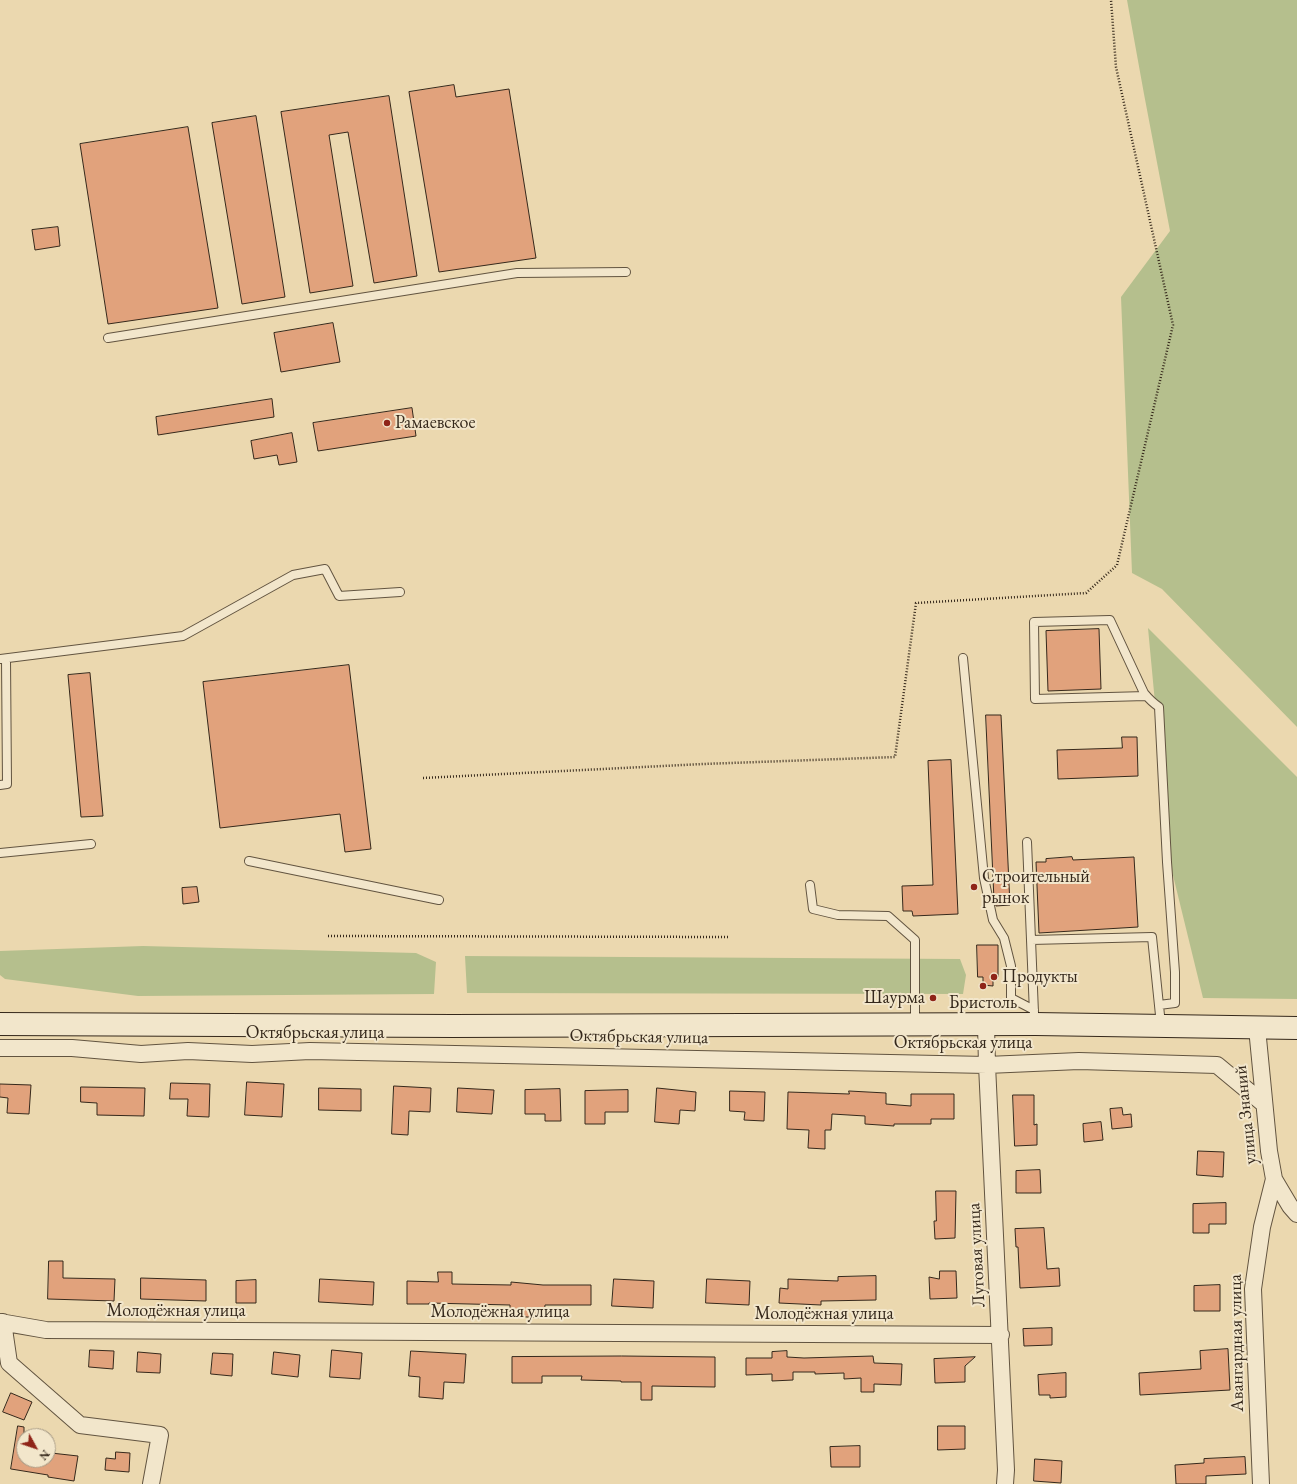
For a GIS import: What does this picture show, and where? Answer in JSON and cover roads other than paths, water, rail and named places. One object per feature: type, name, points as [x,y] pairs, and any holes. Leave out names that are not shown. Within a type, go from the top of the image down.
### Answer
[{"type":"main road","points":[[0,1024],[453,1026],[986,1025],[1035,1017],[1161,1026],[1297,1028]]},
{"type":"street","name":"Луговая улица","points":[[986,1025],[1001,1335],[1006,1470],[1005,1484]]},
{"type":"street","name":"улица Знаний","points":[[1257,1028],[1268,1151],[1274,1179],[1290,1206],[1297,1214]]},
{"type":"street","name":"Октябрьская улица","points":[[0,1048],[72,1048],[141,1054],[188,1051],[252,1054],[310,1051],[987,1065],[1079,1061],[1217,1064],[1264,1104]]},
{"type":"street","name":"Авангардная улица","points":[[1261,1484],[1253,1289],[1262,1227],[1274,1179]]},
{"type":"street","name":"Молодёжная улица","points":[[2,1322],[46,1330],[1001,1335]]},
{"type":"street","points":[[2,1322],[9,1363],[80,1425],[160,1435],[151,1484]]},
{"type":"lane","points":[[108,338],[517,272],[626,272]]},
{"type":"lane","points":[[0,785],[7,784],[3,659],[183,636],[293,576],[325,569],[339,596],[400,592]]},
{"type":"lane","points":[[1146,696],[1035,699],[1034,622],[1110,620],[1146,696],[1159,707],[1167,862],[1176,972],[1175,1003],[1159,1005]]},
{"type":"lane","points":[[963,658],[986,885],[993,920],[1004,938],[1012,966],[1011,998],[1035,1017]]},
{"type":"lane","points":[[1027,842],[1035,1017]]},
{"type":"lane","points":[[0,853],[91,844]]},
{"type":"lane","points":[[249,861],[439,900]]},
{"type":"lane","points":[[810,885],[812,909],[838,915],[888,916],[915,940],[915,1025]]},
{"type":"lane","points":[[1031,940],[1152,937],[1161,1026]]},
{"type":"place","name":"Рамаевское","points":[[387,423]]},
{"type":"place","name":"Строительный рынок","points":[[974,887]]},
{"type":"place","name":"Продукты","points":[[994,977]]},
{"type":"place","name":"Бристоль","points":[[983,986]]},
{"type":"place","name":"Шаурма","points":[[933,998]]}]
